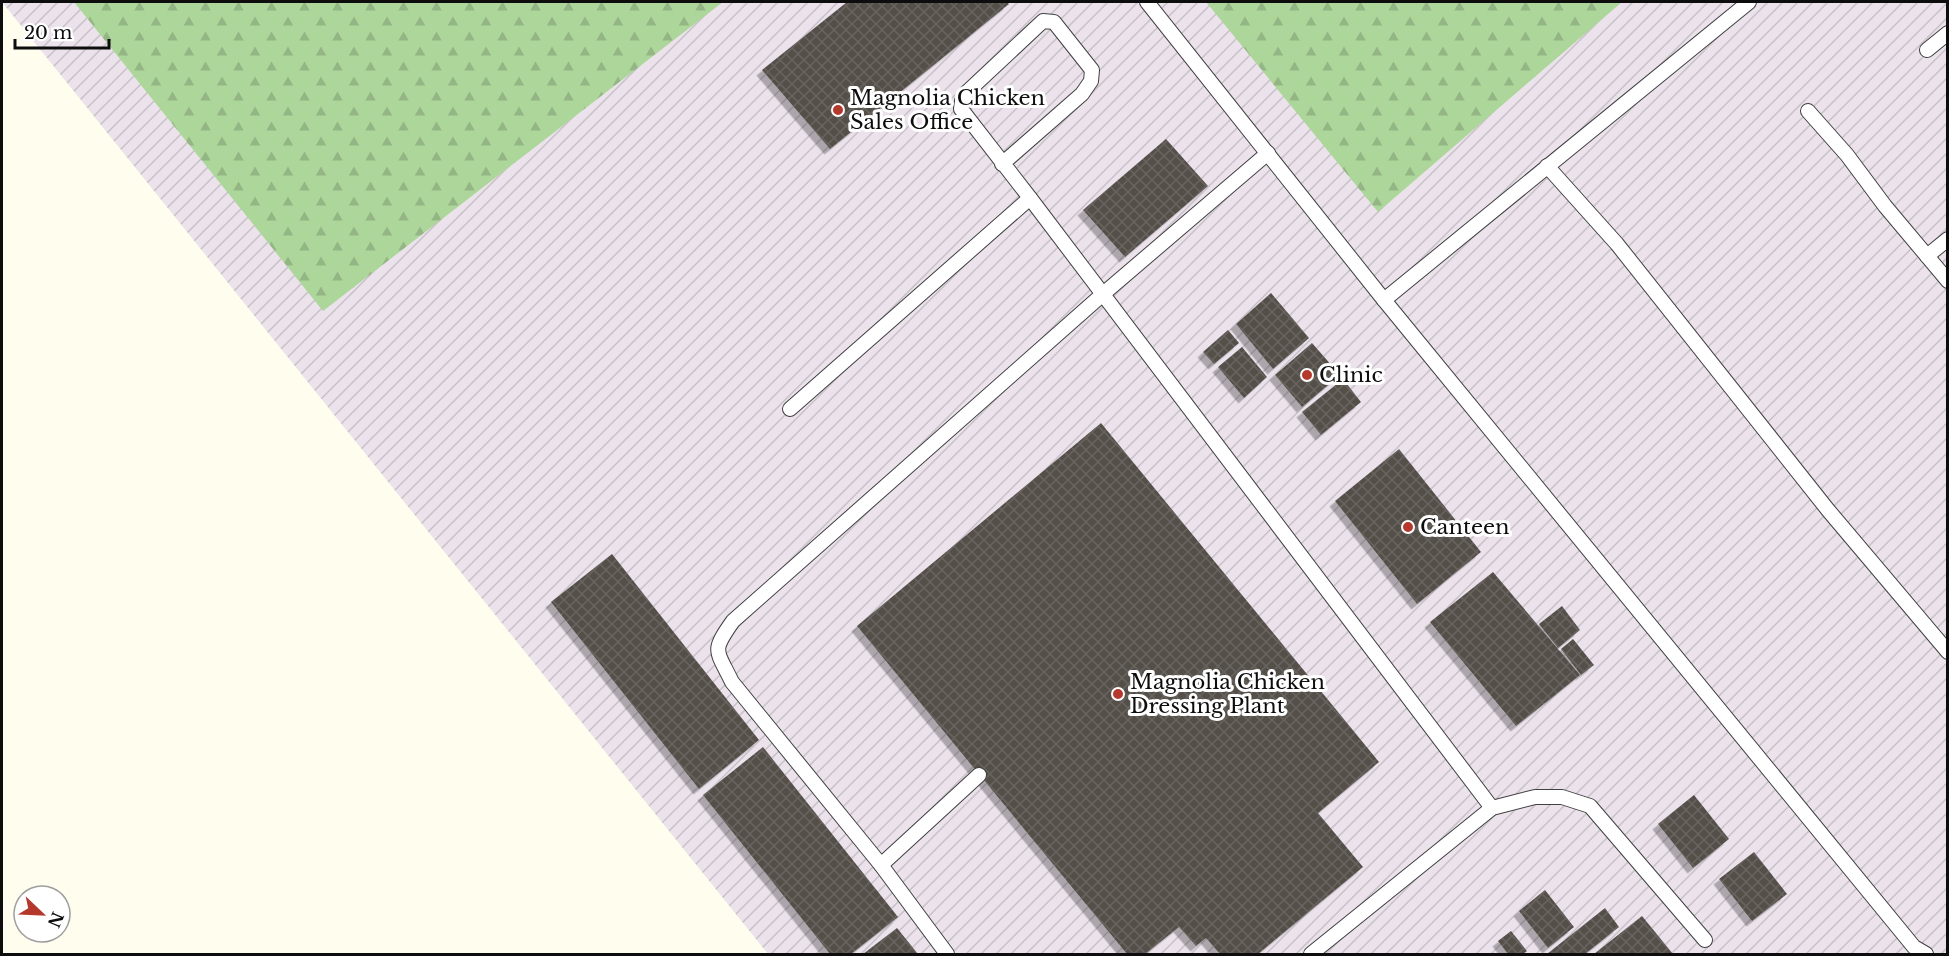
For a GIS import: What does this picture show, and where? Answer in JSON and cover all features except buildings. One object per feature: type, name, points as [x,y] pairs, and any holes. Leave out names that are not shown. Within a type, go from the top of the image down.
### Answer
[{"type":"lane","points":[[1147,2],[1384,300],[1914,947],[1926,954]]},
{"type":"lane","points":[[1384,300],[1749,2]]},
{"type":"lane","points":[[1002,164],[1082,94],[1091,81],[1092,70],[1054,22],[1049,20],[1043,21],[966,93],[961,109],[1002,164],[1030,198],[1492,808]]},
{"type":"lane","points":[[1927,50],[1947,33]]},
{"type":"lane","points":[[1808,111],[1847,155],[1885,206],[1947,281]]},
{"type":"lane","points":[[947,954],[881,865],[732,682],[717,651],[719,641],[733,621],[1102,294],[1268,153]]},
{"type":"lane","points":[[1547,166],[1617,244],[1828,510],[1947,652]]},
{"type":"lane","points":[[790,409],[1030,198]]},
{"type":"lane","points":[[1927,256],[1947,239]]},
{"type":"lane","points":[[881,865],[978,775]]},
{"type":"lane","points":[[1311,954],[1492,808],[1535,797],[1562,797],[1590,806],[1705,940]]},
{"type":"shaded area","points":[[2,2],[1947,2],[1947,954],[768,954]]},
{"type":"green space","points":[[74,2],[723,2],[323,311]]},
{"type":"green space","points":[[1206,2],[1622,2],[1378,212]]},
{"type":"place","name":"Magnolia Chicken Sales Office","points":[[838,110]]},
{"type":"place","name":"Clinic","points":[[1307,375]]},
{"type":"place","name":"Canteen","points":[[1408,527]]},
{"type":"place","name":"Magnolia Chicken Dressing Plant","points":[[1118,694]]}]
